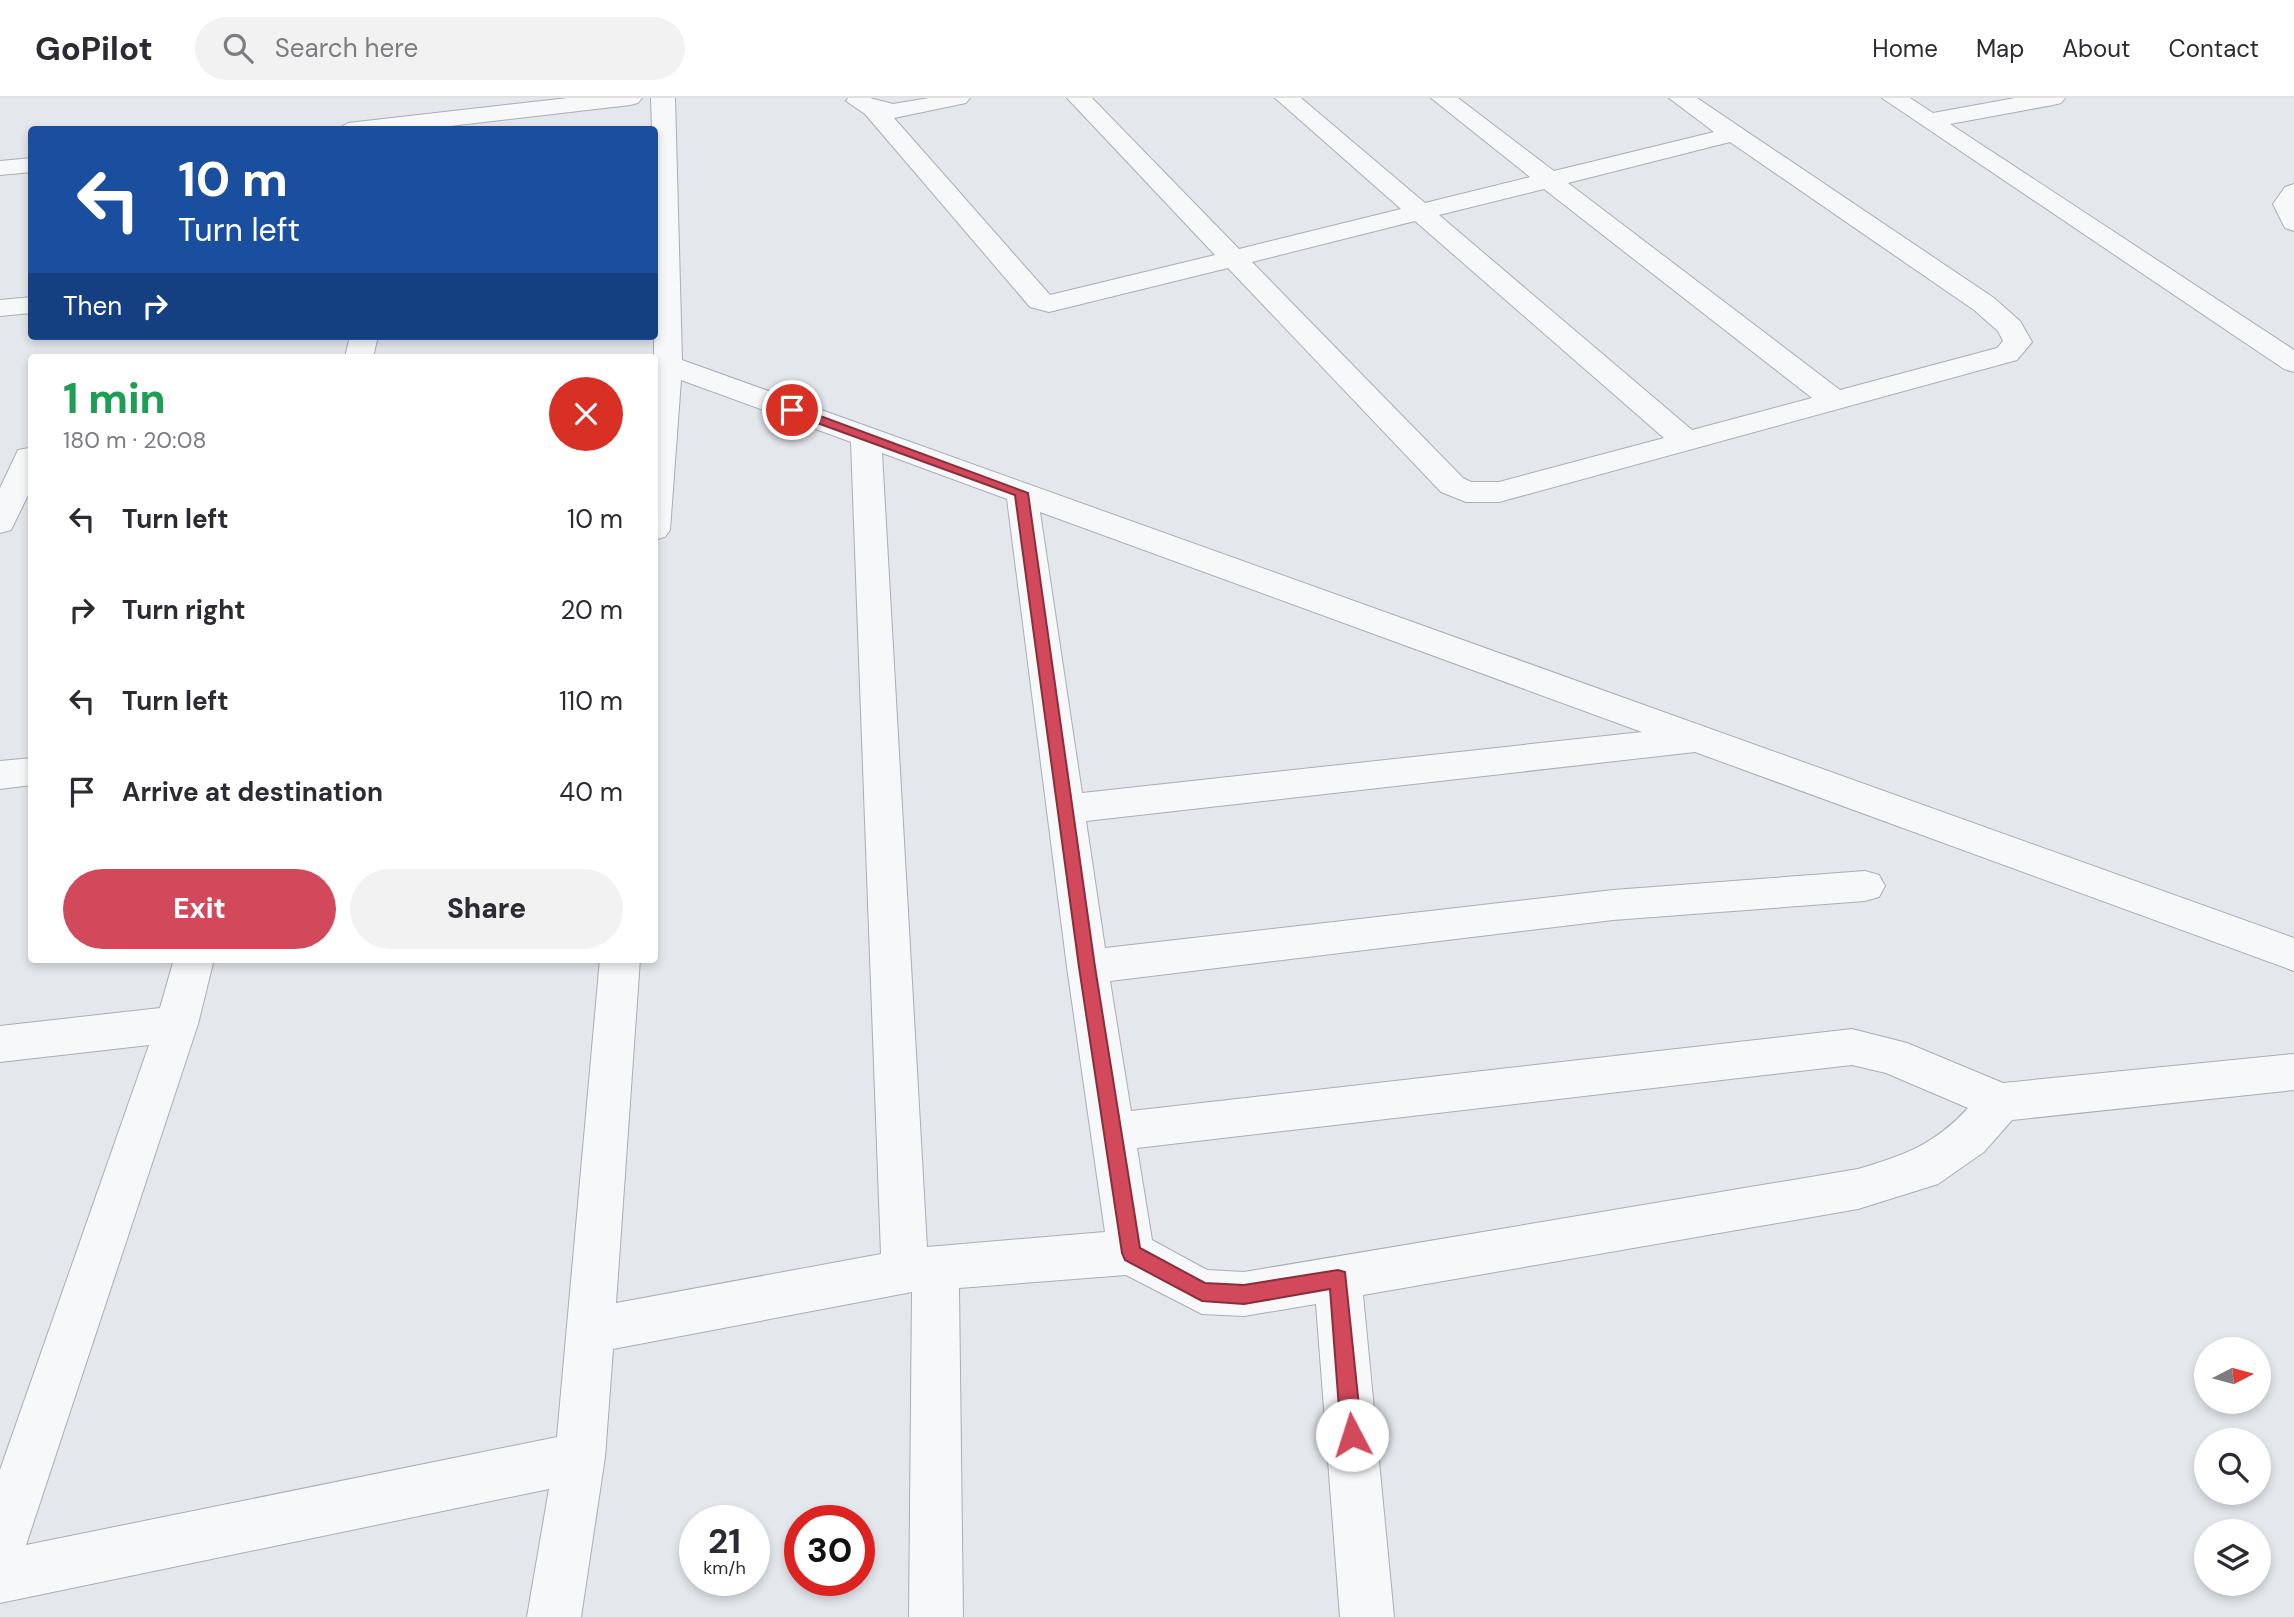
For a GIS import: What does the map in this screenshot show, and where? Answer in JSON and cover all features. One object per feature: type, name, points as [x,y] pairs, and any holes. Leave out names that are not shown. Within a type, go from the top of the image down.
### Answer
[{"type":"street","points":[[383,126],[630,98]]},
{"type":"street","points":[[658,483],[668,365],[659,225],[663,98]]},
{"type":"street","points":[[865,103],[906,109],[958,98]]},
{"type":"street","points":[[1079,98],[1452,485],[1466,492],[1499,492],[1835,401],[2007,354],[2018,342],[2010,327],[1984,304],[1681,98]]},
{"type":"street","points":[[1287,98],[1686,441]]},
{"type":"street","points":[[1443,98],[1835,401]]},
{"type":"street","points":[[1894,98],[2294,363]]},
{"type":"street","points":[[1930,121],[2053,98]]},
{"type":"street","points":[[865,103],[1040,302],[1058,303],[1734,134]]},
{"type":"street","points":[[0,168],[28,165]]},
{"type":"street","points":[[2294,192],[2286,204],[2294,223]]},
{"type":"street","points":[[0,308],[28,305]]},
{"type":"street","points":[[668,365],[2294,956]]},
{"type":"street","points":[[866,437],[920,1270],[936,1617]]},
{"type":"street","points":[[0,523],[20,458]]},
{"type":"street","points":[[1022,493],[1087,967],[1131,1253]]},
{"type":"street","points":[[1065,809],[1699,739]]},
{"type":"street","points":[[0,775],[28,772]]},
{"type":"street","points":[[1087,967],[1613,905],[1865,886]]},
{"type":"street","points":[[0,1545],[177,1024],[193,963]]},
{"type":"street","points":[[554,1617],[580,1457],[620,963]]},
{"type":"street","points":[[0,1044],[177,1024]]},
{"type":"street","points":[[1113,1132],[1852,1047],[1892,1056],[2001,1102],[2294,1072]]},
{"type":"street","points":[[590,1331],[920,1270],[1131,1253],[1202,1292],[1244,1294],[1338,1279],[1858,1189],[1922,1170],[1968,1138],[2001,1102]]},
{"type":"street","points":[[1338,1279],[1367,1617]]},
{"type":"street","points":[[0,1577],[580,1457]]},
{"type":"route","points":[[792,410],[1022,493],[1087,967],[1131,1253],[1202,1292],[1244,1294],[1338,1279],[1352,1435]]}]
